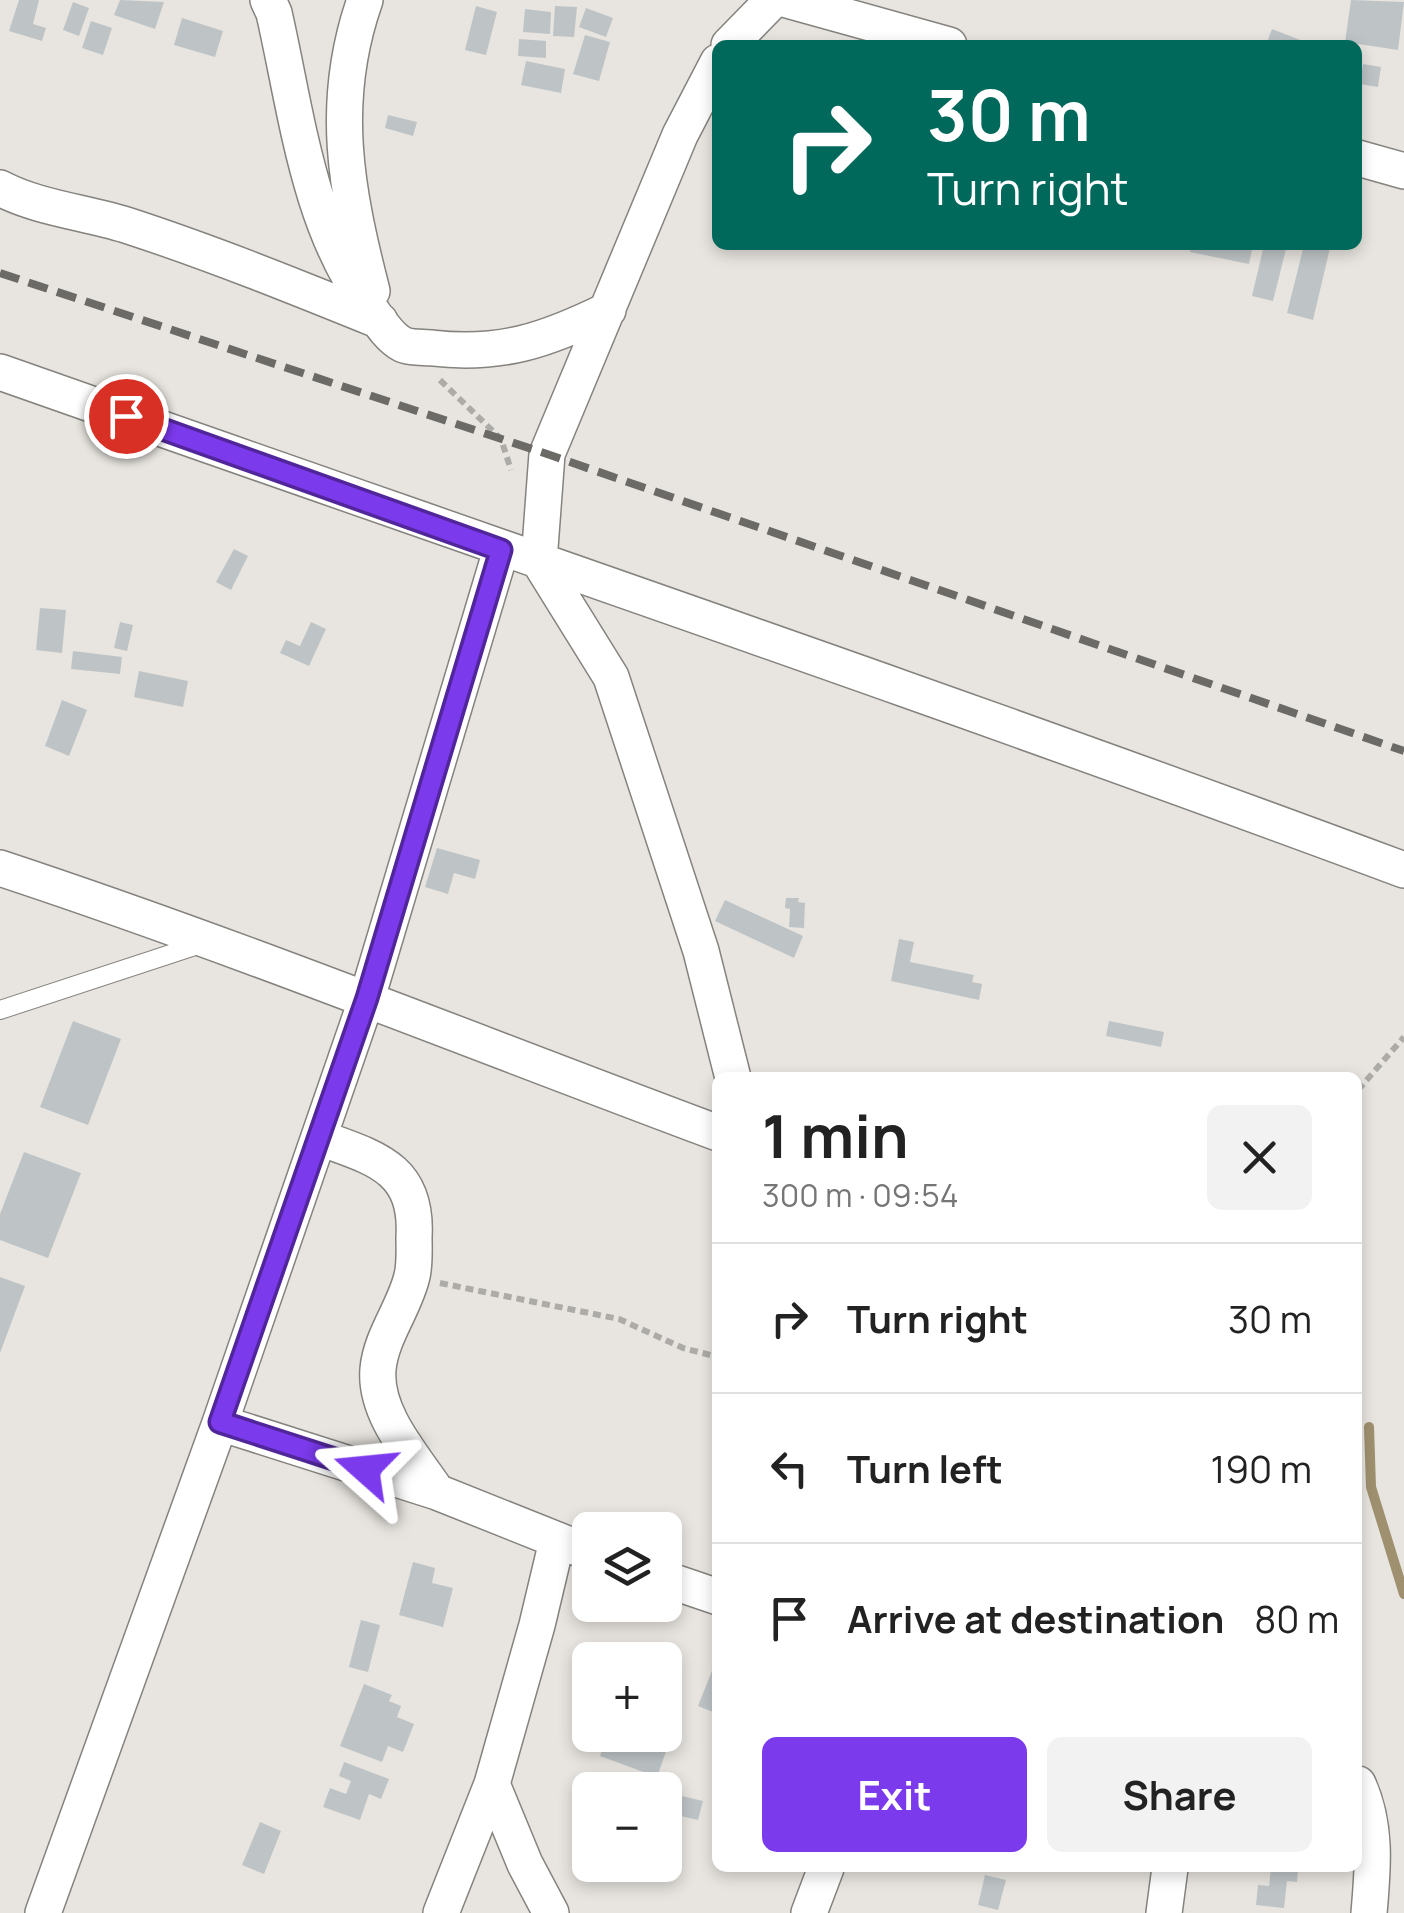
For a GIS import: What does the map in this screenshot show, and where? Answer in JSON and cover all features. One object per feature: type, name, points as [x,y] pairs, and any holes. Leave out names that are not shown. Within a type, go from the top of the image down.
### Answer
[{"type":"street","points":[[268,0],[328,232],[348,278],[391,333]]},
{"type":"street","points":[[365,0],[356,26],[348,79],[343,149],[350,203],[391,333]]},
{"type":"street","points":[[734,40],[773,0]]},
{"type":"street","points":[[787,0],[931,40]]},
{"type":"street","points":[[712,74],[680,135],[548,454],[539,560],[611,678],[701,951],[731,1072]]},
{"type":"street","points":[[1362,159],[1404,170]]},
{"type":"street","points":[[0,188],[22,199],[71,210],[178,244],[391,333],[459,352],[507,349],[557,335],[608,310]]},
{"type":"street","points":[[0,372],[501,550],[539,560],[1404,870]]},
{"type":"street","points":[[43,1913],[320,1138],[367,998],[501,550]]},
{"type":"street","points":[[0,868],[367,998],[712,1131]]},
{"type":"street","points":[[320,1138],[380,1160],[410,1194],[415,1220],[412,1276],[392,1320],[378,1369],[381,1396],[393,1424],[437,1492]]},
{"type":"street","points":[[220,1422],[437,1492],[572,1546]]},
{"type":"street","points":[[441,1913],[492,1784],[572,1553]]},
{"type":"street","points":[[682,1585],[712,1595]]},
{"type":"street","points":[[492,1784],[525,1864],[551,1913]]},
{"type":"street","points":[[1362,1795],[1371,1820],[1369,1913]]},
{"type":"street","points":[[809,1913],[824,1872]]},
{"type":"street","points":[[1164,1913],[1169,1872]]},
{"type":"lane","points":[[0,1010],[209,942]]},
{"type":"path","points":[[391,333],[501,440],[512,474]]},
{"type":"path","points":[[1362,1085],[1404,1037]]},
{"type":"path","points":[[412,1276],[619,1319],[683,1348],[712,1355]]},
{"type":"building","points":[[19,0],[39,0],[33,24],[46,28],[42,41],[9,31]]},
{"type":"building","points":[[120,0],[164,2],[155,29],[114,15]]},
{"type":"building","points":[[1351,0],[1404,2],[1398,50],[1362,45],[1362,40],[1345,40]]},
{"type":"building","points":[[73,2],[89,8],[79,36],[63,30]]},
{"type":"building","points":[[476,6],[497,12],[486,55],[465,50]]},
{"type":"building","points":[[555,6],[577,7],[574,37],[553,36]]},
{"type":"building","points":[[586,8],[613,18],[606,37],[579,27]]},
{"type":"building","points":[[525,9],[551,12],[550,34],[523,32]]},
{"type":"building","points":[[182,18],[223,31],[215,57],[174,45]]},
{"type":"building","points":[[91,21],[112,28],[103,55],[82,48]]},
{"type":"building","points":[[1272,29],[1300,40],[1268,40]]},
{"type":"building","points":[[585,35],[610,42],[599,81],[573,74]]},
{"type":"building","points":[[519,39],[546,41],[546,58],[518,56]]},
{"type":"building","points":[[526,61],[565,69],[561,93],[521,85]]},
{"type":"building","points":[[1363,64],[1381,67],[1378,87],[1362,84]]},
{"type":"building","points":[[388,115],[417,122],[413,136],[385,128]]},
{"type":"building","points":[[1190,250],[1252,250],[1249,264]]},
{"type":"building","points":[[1263,250],[1286,250],[1273,301],[1252,296]]},
{"type":"building","points":[[1303,250],[1330,250],[1313,320],[1287,313]]},
{"type":"building","points":[[234,549],[248,556],[231,590],[216,582]]},
{"type":"building","points":[[40,608],[66,610],[62,653],[36,650]]},
{"type":"building","points":[[120,622],[133,625],[127,651],[114,648]]},
{"type":"building","points":[[311,622],[326,629],[309,666],[280,653],[286,640],[300,646]]},
{"type":"building","points":[[73,651],[122,657],[120,674],[71,669]]},
{"type":"building","points":[[139,671],[188,681],[183,707],[134,697]]},
{"type":"building","points":[[62,700],[87,710],[69,756],[45,746]]},
{"type":"building","points":[[437,848],[480,860],[475,879],[454,873],[448,894],[425,887]]},
{"type":"building","points":[[786,898],[799,898],[798,902],[805,903],[804,928],[789,927]]},
{"type":"building","points":[[725,900],[803,936],[794,958],[715,921]]},
{"type":"building","points":[[899,939],[914,942],[910,962],[974,975],[972,982],[982,984],[979,1000],[891,981]]},
{"type":"building","points":[[73,1021],[121,1039],[88,1125],[40,1107]]},
{"type":"building","points":[[1109,1021],[1164,1032],[1161,1047],[1106,1036]]},
{"type":"building","points":[[24,1152],[81,1173],[48,1258],[0,1240],[0,1214]]},
{"type":"building","points":[[0,1277],[25,1286],[0,1353]]},
{"type":"building","points":[[413,1562],[435,1568],[432,1583],[453,1588],[443,1627],[399,1615]]},
{"type":"building","points":[[361,1620],[380,1625],[368,1672],[349,1667]]},
{"type":"building","points":[[712,1671],[712,1712],[698,1706]]},
{"type":"building","points":[[364,1684],[392,1695],[389,1701],[401,1706],[397,1717],[414,1724],[403,1752],[388,1746],[382,1762],[340,1746]]},
{"type":"building","points":[[601,1752],[666,1752],[659,1772],[643,1772],[600,1756]]},
{"type":"building","points":[[344,1762],[389,1779],[381,1799],[369,1794],[360,1820],[323,1807],[330,1788],[346,1794],[351,1781],[339,1776]]},
{"type":"building","points":[[682,1796],[703,1801],[698,1820],[682,1816]]},
{"type":"building","points":[[260,1822],[281,1831],[264,1874],[242,1865]]},
{"type":"building","points":[[1271,1872],[1298,1872],[1297,1882],[1287,1881],[1284,1908],[1256,1905],[1258,1885],[1269,1886]]},
{"type":"building","points":[[985,1875],[1006,1880],[998,1910],[978,1905]]},
{"type":"waterway","points":[[1369,1427],[1371,1487],[1404,1594]]},
{"type":"railway","points":[[0,273],[547,454],[1404,751]]},
{"type":"route","points":[[126,416],[501,550],[367,998],[220,1422],[365,1469]]}]
